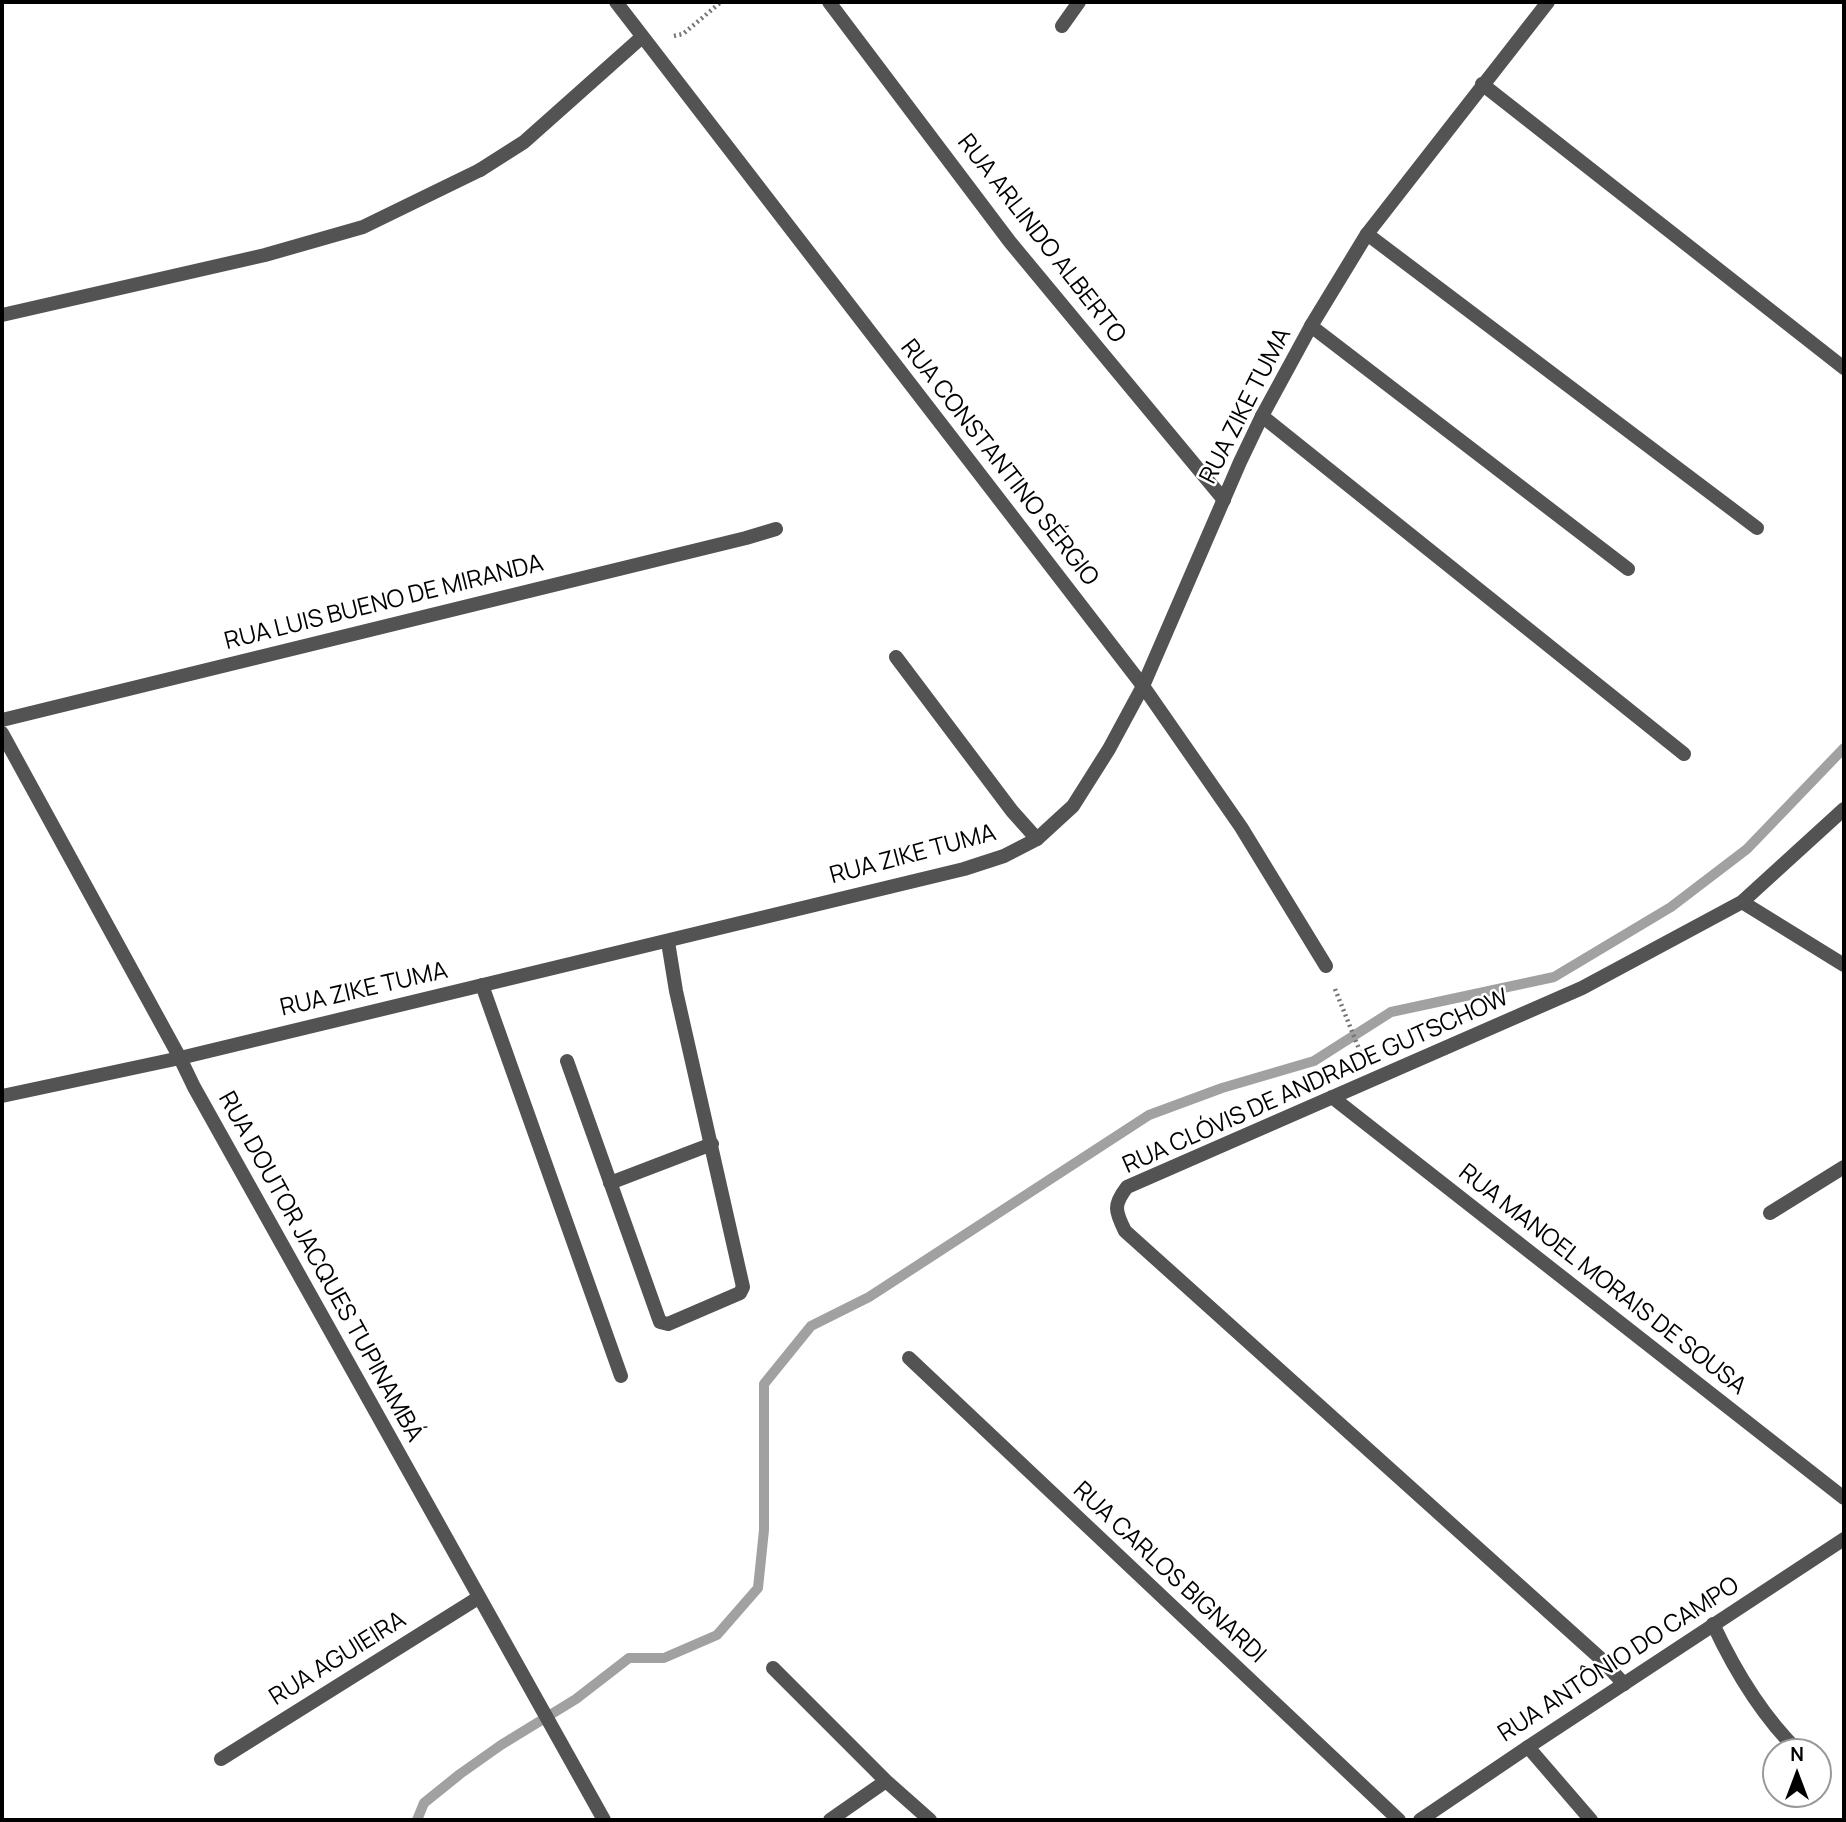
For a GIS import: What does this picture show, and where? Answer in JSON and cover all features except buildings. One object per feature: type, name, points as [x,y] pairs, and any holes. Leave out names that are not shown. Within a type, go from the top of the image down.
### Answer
[{"type":"street","name":"RUA CONSTANTINO SÉRGIO","points":[[616,2],[1143,686],[1241,827],[1326,967]]},
{"type":"street","name":"RUA ARLINDO ALBERTO","points":[[829,2],[1010,242],[1224,500]]},
{"type":"street","points":[[1062,26],[1079,2]]},
{"type":"street","name":"RUA ZIKE TUMA","points":[[2,1096],[180,1058],[964,869],[1004,856],[1037,839],[1073,806],[1109,749],[1143,686],[1262,416],[1311,326],[1367,234],[1548,2]]},
{"type":"street","points":[[2,315],[265,255],[363,227],[480,170],[524,142],[642,37]]},
{"type":"street","points":[[1482,84],[1844,368]]},
{"type":"street","points":[[1367,234],[1757,528]]},
{"type":"street","points":[[1311,326],[1628,569]]},
{"type":"street","points":[[1262,416],[1684,754]]},
{"type":"street","name":"RUA LUIS BUENO DE MIRANDA","points":[[2,720],[776,529]]},
{"type":"street","points":[[896,657],[1012,811],[1037,839]]},
{"type":"street","name":"RUA DOUTOR JACQUES TUPINAMBÁ","points":[[2,733],[194,1087],[604,1820]]},
{"type":"street","name":"RUA CLÓVIS DE ANDRADE GUTSCHOW","points":[[1624,1684],[1600,1658],[1125,1231],[1116,1215],[1117,1200],[1127,1187],[1582,988],[1742,902],[1844,809]]},
{"type":"street","points":[[1742,902],[1844,965]]},
{"type":"street","points":[[567,1061],[660,1322],[668,1324],[740,1293],[743,1287],[676,991],[668,942]]},
{"type":"street","points":[[482,985],[621,1376]]},
{"type":"street","name":"RUA MANOEL MORAIS DE SOUSA","points":[[1332,1097],[1844,1498]]},
{"type":"street","points":[[610,1183],[712,1144]]},
{"type":"street","points":[[1770,1213],[1844,1167]]},
{"type":"street","name":"RUA CARLOS BIGNARDI","points":[[909,1358],[1399,1820]]},
{"type":"street","name":"RUA ANTÔNIO DO CAMPO","points":[[1420,1820],[1844,1539]]},
{"type":"street","name":"RUA AGUIEIRA","points":[[221,1759],[478,1598]]},
{"type":"street","points":[[1713,1624],[1726,1652],[1785,1738]]},
{"type":"street","points":[[773,1668],[886,1781],[930,1820]]},
{"type":"street","points":[[1528,1746],[1591,1820]]},
{"type":"street","points":[[830,1820],[886,1781]]},
{"type":"path","points":[[642,37],[663,38],[683,34],[721,2]]},
{"type":"path","points":[[1326,967],[1366,1067]]},
{"type":"waterway","points":[[417,1820],[424,1803],[460,1774],[576,1699],[629,1658],[664,1658],[717,1635],[758,1588],[764,1530],[764,1384],[811,1326],[869,1297],[1149,1115],[1222,1088],[1314,1061],[1391,1012],[1554,977],[1671,907],[1747,849],[1844,748]]}]
